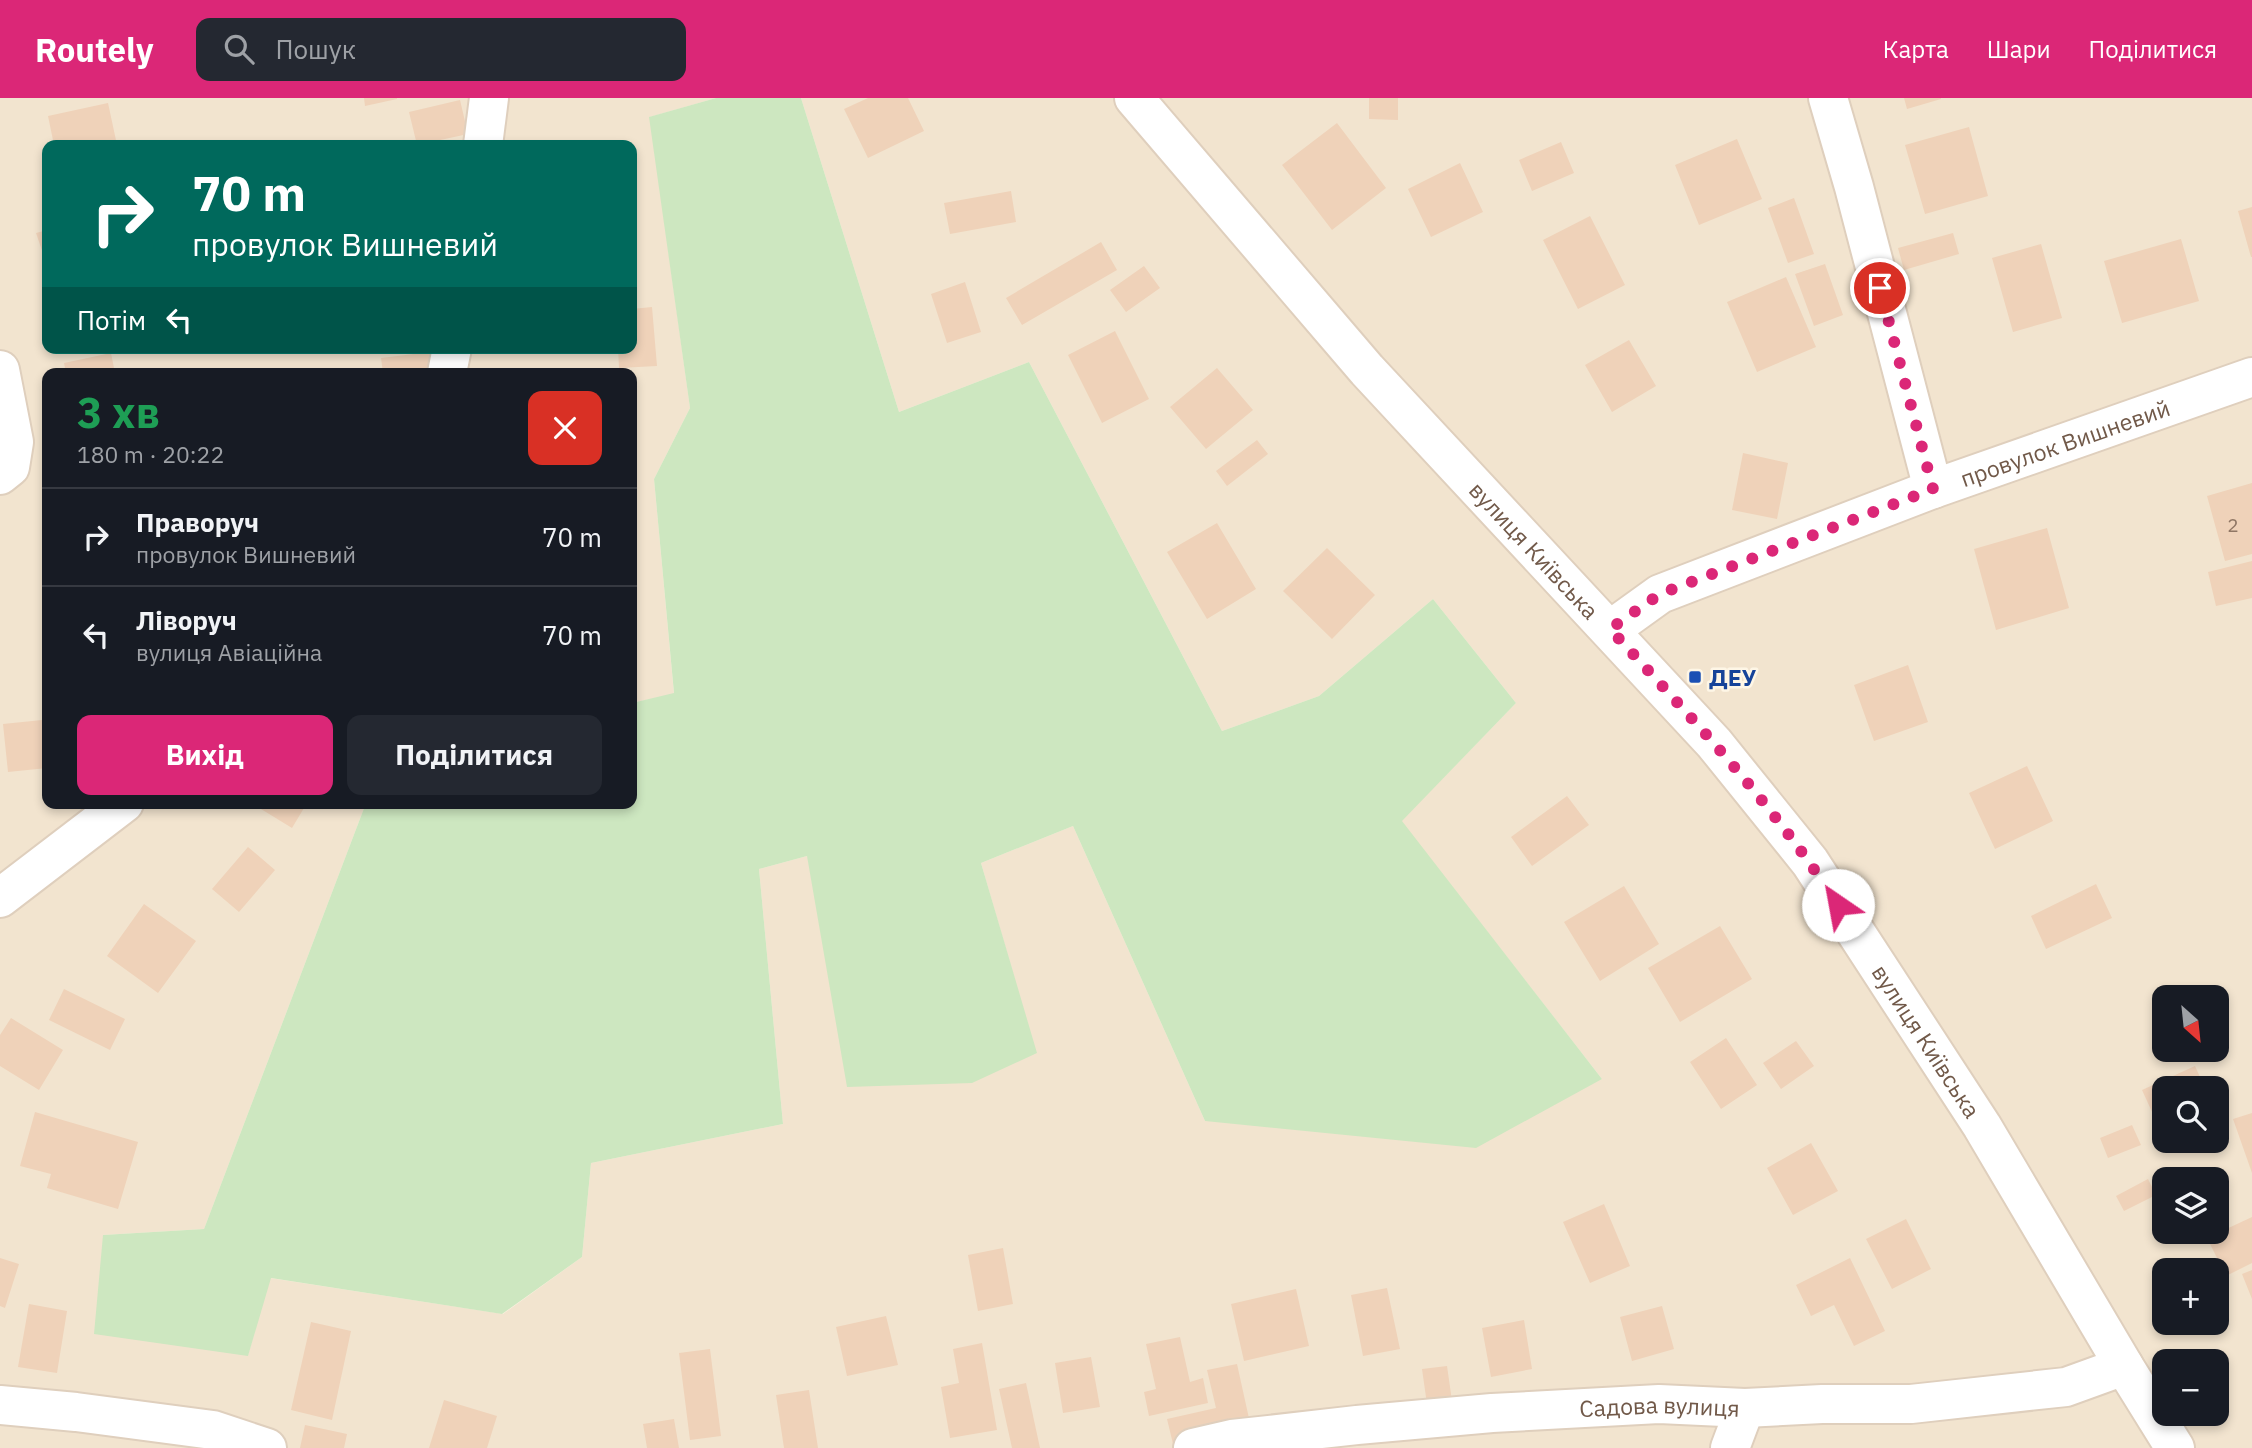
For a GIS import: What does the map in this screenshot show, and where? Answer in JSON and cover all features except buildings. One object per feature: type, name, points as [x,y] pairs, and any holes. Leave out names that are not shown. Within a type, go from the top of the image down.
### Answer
[{"type":"street","points":[[484,140],[489,98]]},
{"type":"street","name":"вулиця Київська","points":[[1134,98],[1367,370],[1714,743],[1810,862],[1982,1126],[2175,1448]]},
{"type":"street","points":[[1828,98],[1933,489]]},
{"type":"street","points":[[0,370],[15,442],[10,467],[0,475]]},
{"type":"street","name":"провулок Вишневий","points":[[1610,629],[1660,594],[1933,489],[2252,377]]},
{"type":"street","points":[[0,898],[116,809]]},
{"type":"street","name":"Садова вулиця","points":[[1193,1448],[1232,1439],[1357,1436],[1492,1413],[1659,1404],[1745,1408],[1822,1404],[1911,1404],[2066,1387],[2124,1366]]},
{"type":"street","points":[[0,1405],[213,1430],[267,1448]]},
{"type":"street","points":[[1730,1448],[1745,1408]]},
{"type":"shaded area","points":[[0,98],[716,98],[650,117],[690,408],[654,479],[674,694],[637,702],[637,368],[42,368],[42,809],[364,809],[204,1229],[103,1235],[248,1355],[270,1278],[503,1314],[582,1257],[591,1163],[783,1124],[759,869],[807,856],[1036,1053],[981,863],[1073,826],[1205,1121],[1602,1079],[1401,821],[1516,703],[1433,599],[1319,696],[1222,731],[1029,362],[899,412],[801,98],[2252,98],[2252,1448],[0,1448]]},
{"type":"green space","points":[[716,98],[801,98],[899,412],[1029,362],[1222,731],[1319,696],[1433,599],[1516,703],[1402,821],[1602,1079],[1476,1148],[1205,1121],[1073,826],[981,863],[1037,1053],[972,1083],[847,1087],[807,856],[759,869],[783,1124],[591,1163],[582,1257],[502,1314],[271,1278],[248,1356],[94,1334],[103,1235],[204,1229],[364,809],[637,809],[637,702],[674,693],[654,479],[690,408],[649,117]]},
{"type":"place","name":"ДЕУ","points":[[1695,677]]},
{"type":"route","points":[[1838,905],[1810,862],[1714,743],[1610,629],[1660,594],[1933,489],[1880,288]]}]
